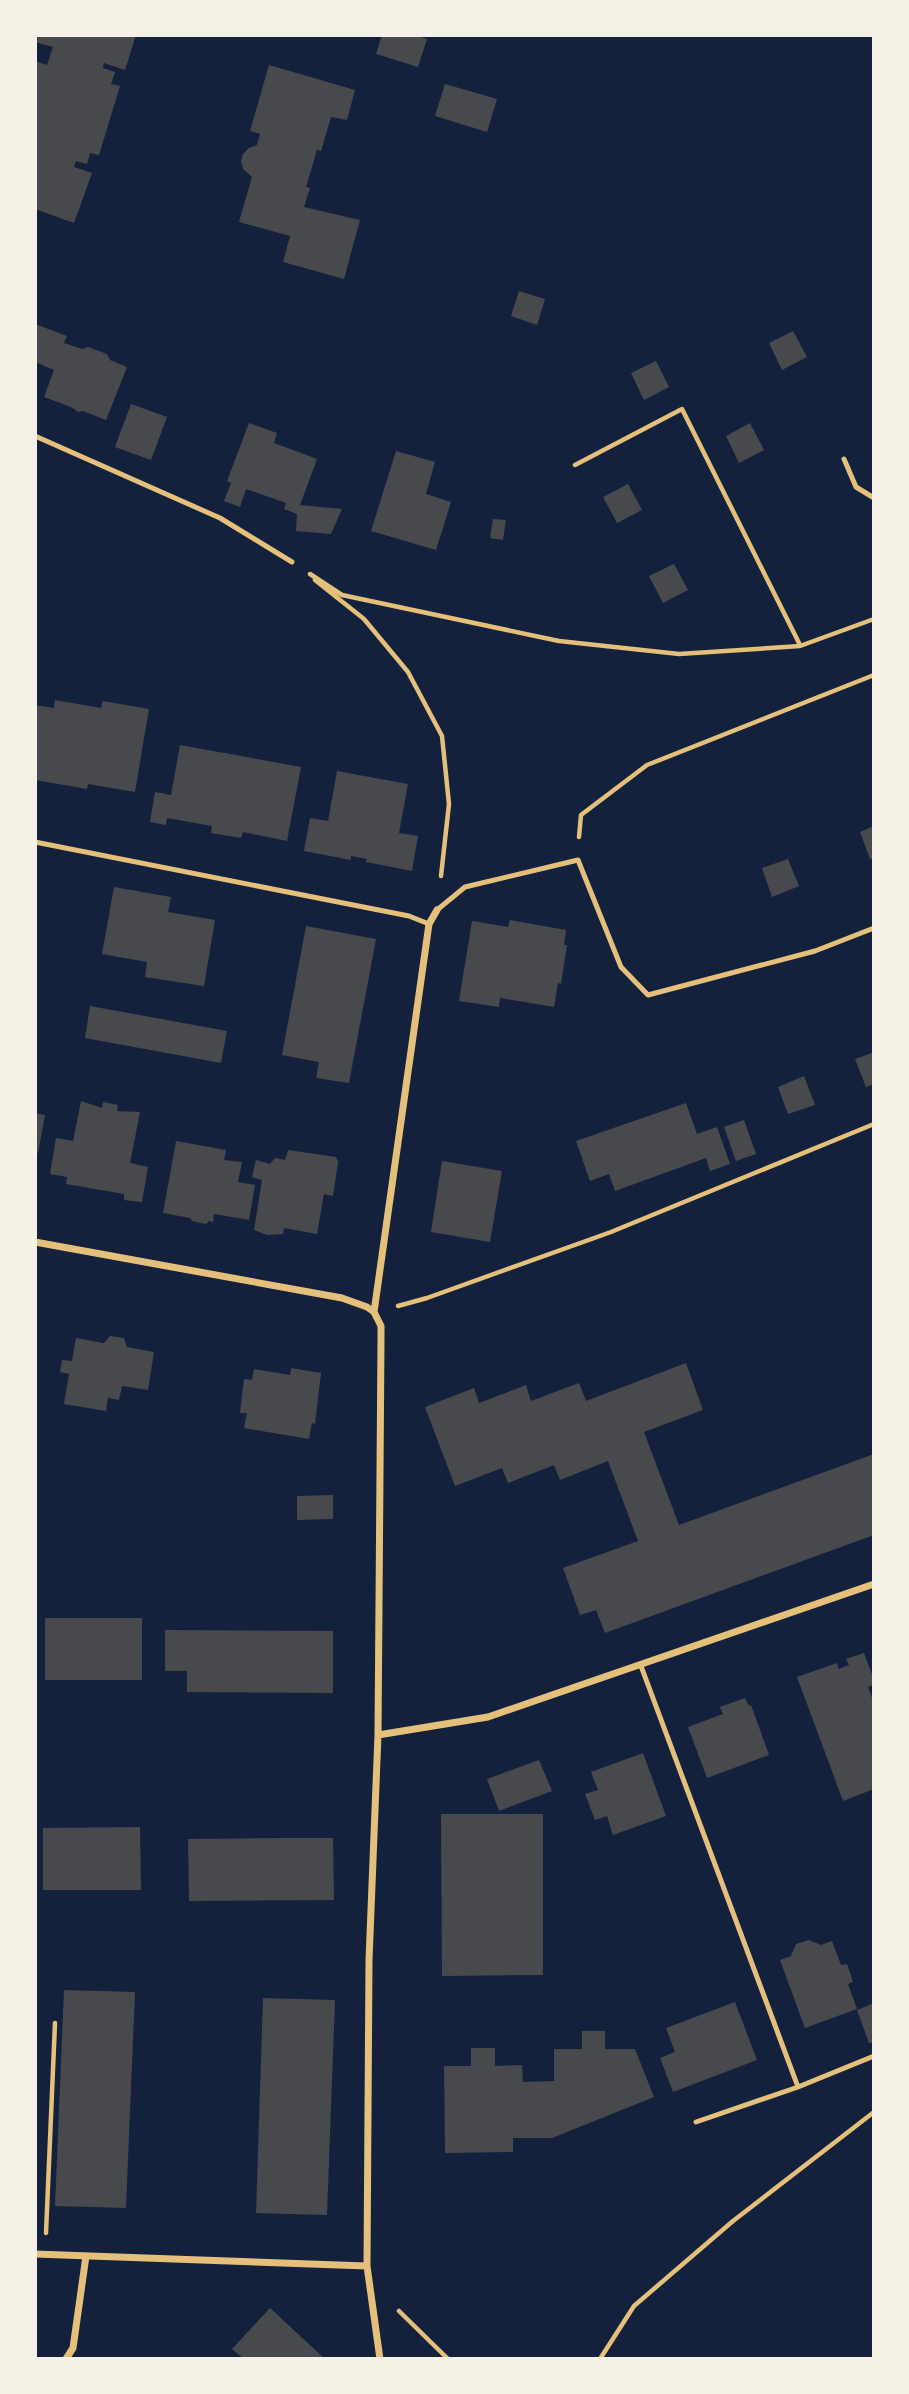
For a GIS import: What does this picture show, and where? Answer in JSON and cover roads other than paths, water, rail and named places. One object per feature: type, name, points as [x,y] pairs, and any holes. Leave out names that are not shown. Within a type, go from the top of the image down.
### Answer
[{"type":"street","points":[[374,1312],[429,924],[437,910]]},
{"type":"street","points":[[35,1242],[342,1298],[374,1312],[381,1326],[378,1735],[369,1960],[367,2266],[380,2359]]},
{"type":"street","points":[[378,1735],[488,1717],[874,1584]]},
{"type":"street","points":[[35,2254],[367,2266]]},
{"type":"street","points":[[66,2359],[73,2348],[86,2256]]},
{"type":"lane","points":[[35,436],[220,518],[292,562]]},
{"type":"lane","points":[[844,459],[856,487],[874,498]]},
{"type":"lane","points":[[35,842],[408,916],[429,924]]},
{"type":"lane","points":[[437,910],[466,887],[578,860],[621,967],[648,995],[815,951],[874,928]]},
{"type":"lane","points":[[641,1666],[798,2087]]},
{"type":"lane","points":[[696,2122],[798,2087],[874,2056]]}]
